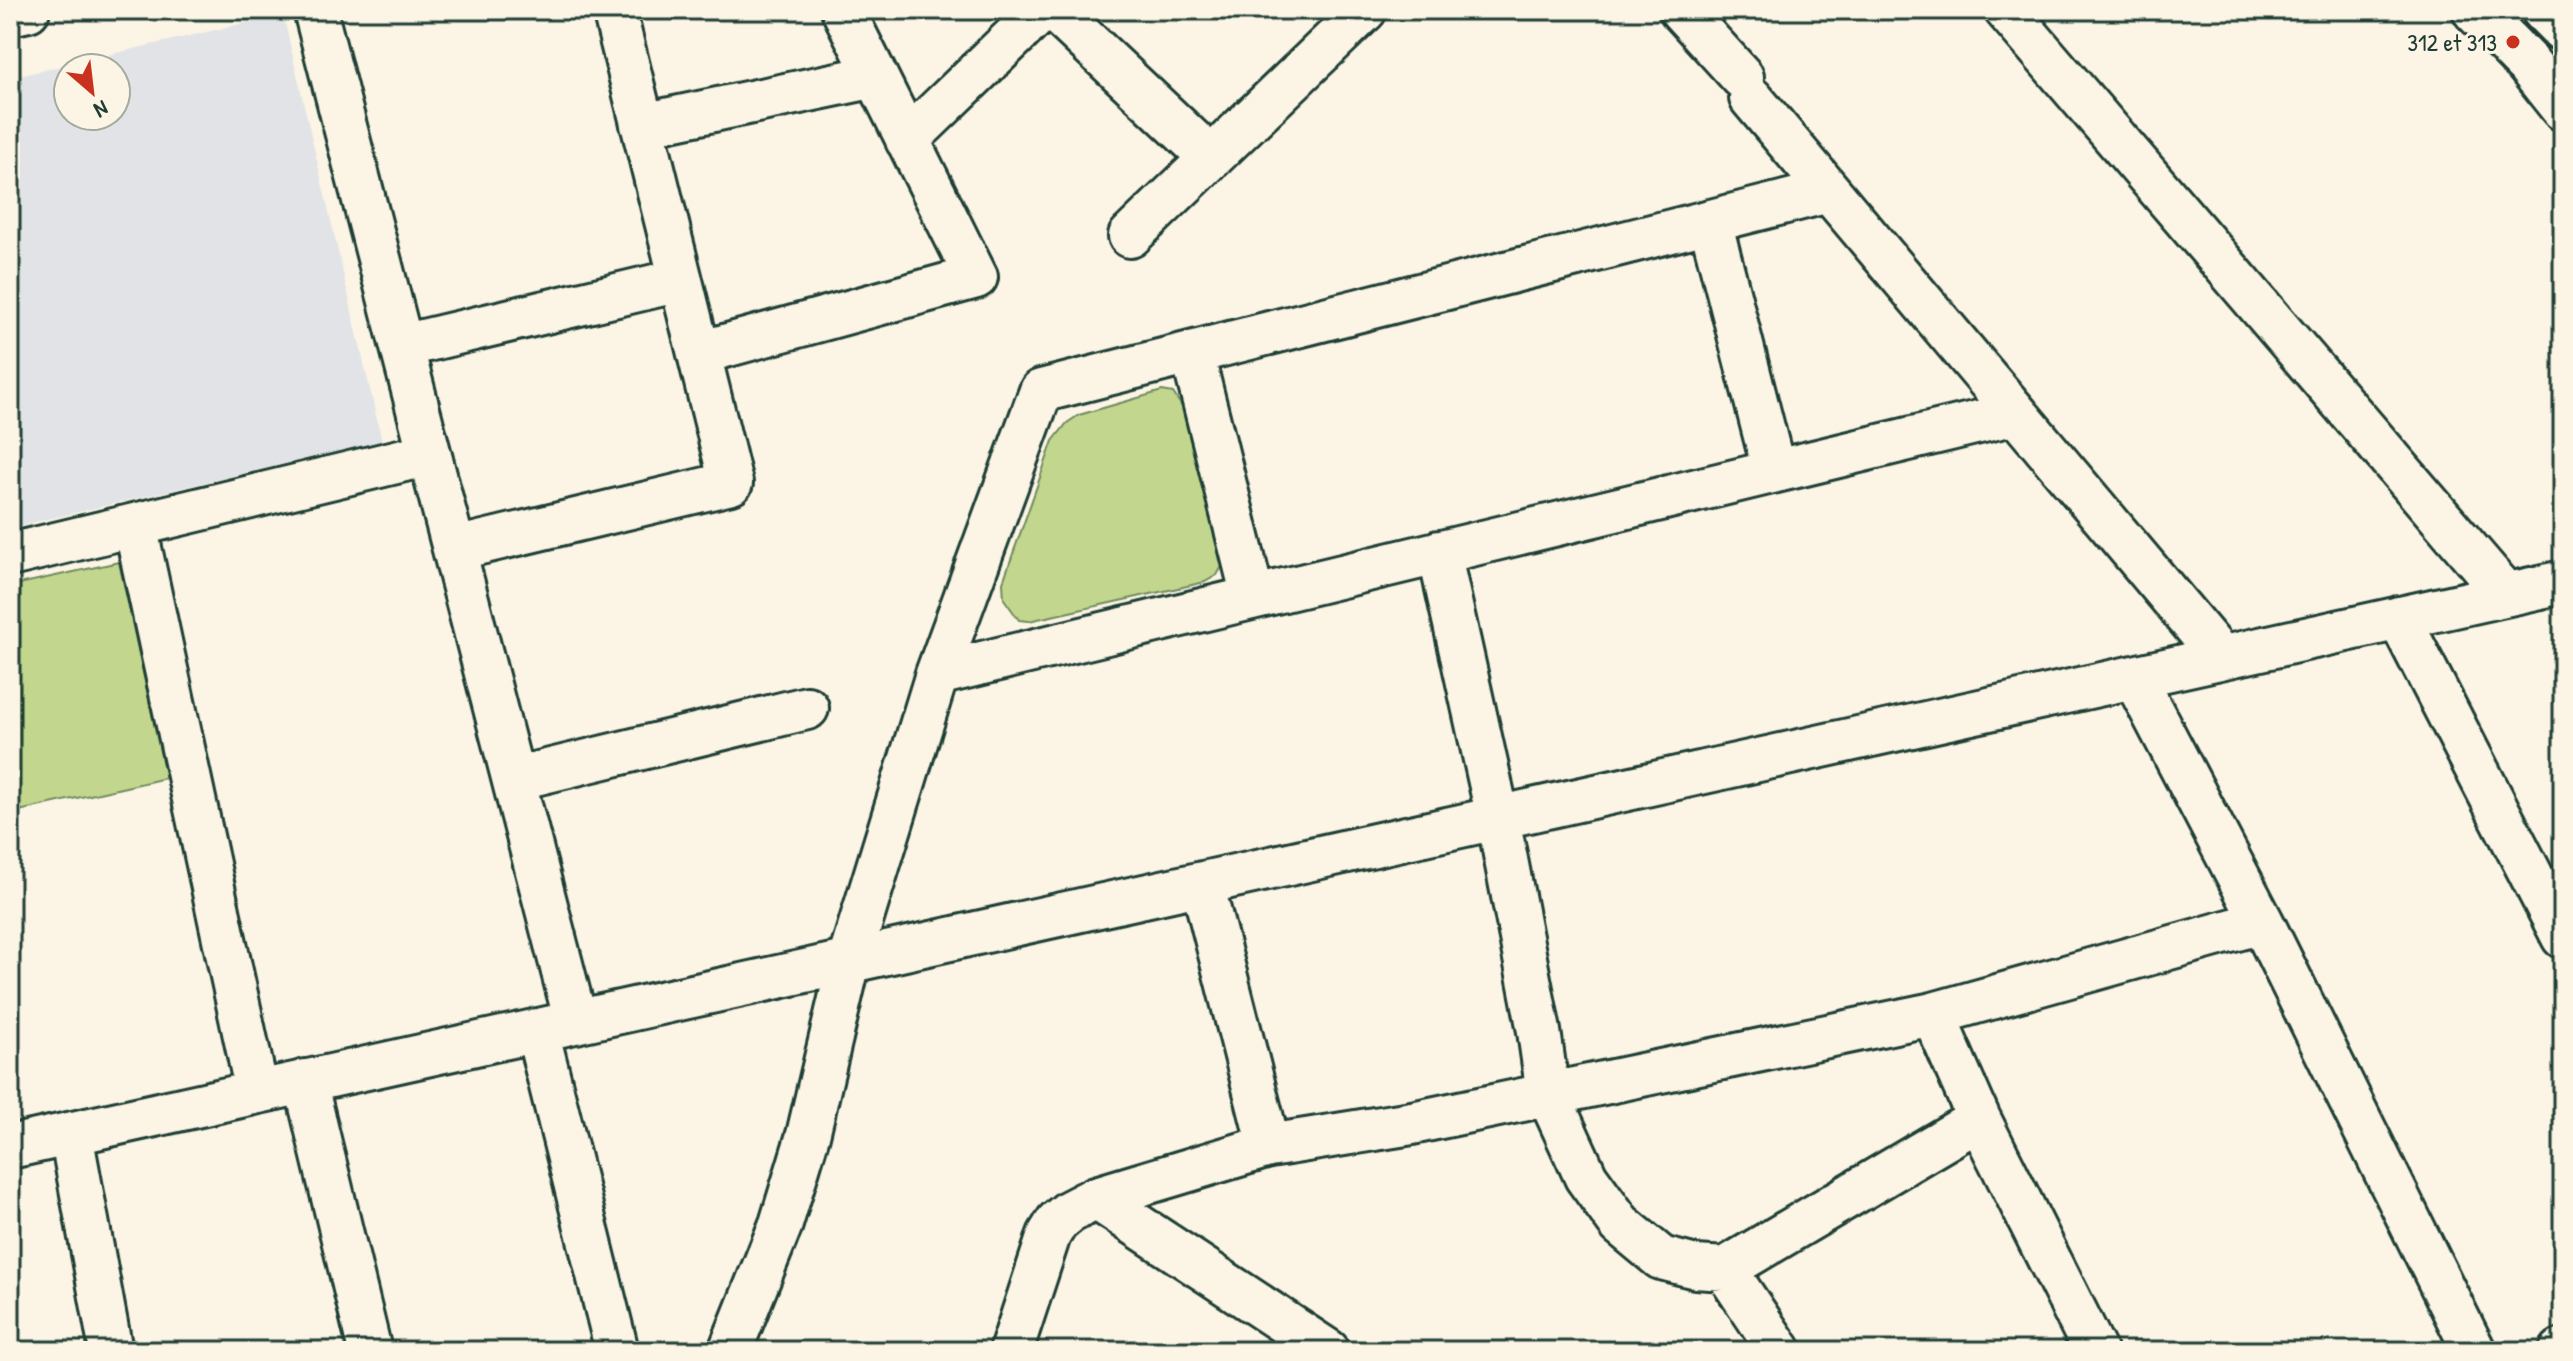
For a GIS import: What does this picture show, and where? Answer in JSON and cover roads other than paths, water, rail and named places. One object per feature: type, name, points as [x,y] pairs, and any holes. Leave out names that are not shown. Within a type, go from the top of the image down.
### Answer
[{"type":"main road","points":[[2475,10],[2528,64],[2563,108]]},
{"type":"street","points":[[10,14],[28,10]]},
{"type":"street","points":[[315,10],[514,779],[556,1026],[617,1351]]},
{"type":"street","points":[[455,549],[731,483],[614,10]]},
{"type":"street","points":[[699,353],[976,277],[843,10]]},
{"type":"street","points":[[907,140],[1042,10]]},
{"type":"street","points":[[1054,10],[1211,158]]},
{"type":"street","points":[[1130,236],[1365,10]]},
{"type":"street","points":[[1681,10],[2221,657]]},
{"type":"street","points":[[2006,10],[2506,594]]},
{"type":"street","points":[[642,125],[876,76]]},
{"type":"street","points":[[730,1351],[781,1224],[808,1135],[849,961],[937,674],[1041,391],[1829,191]]},
{"type":"street","points":[[1710,221],[1774,471]]},
{"type":"street","points":[[402,346],[680,280]]},
{"type":"street","points":[[1192,353],[1253,597]]},
{"type":"street","points":[[937,674],[2016,413]]},
{"type":"street","points":[[10,555],[429,454]]},
{"type":"street","points":[[135,525],[257,1092]]},
{"type":"street","points":[[1439,552],[1498,818],[1548,1094],[1586,1177],[1620,1224],[1661,1258],[1696,1267],[1725,1269],[1979,1119]]},
{"type":"street","points":[[10,1147],[2563,582]]},
{"type":"street","points":[[2399,618],[2563,937]]},
{"type":"street","points":[[2134,677],[2262,922],[2474,1351]]},
{"type":"street","points":[[514,779],[807,708]]},
{"type":"street","points":[[1202,883],[1269,1146]]},
{"type":"street","points":[[1011,1351],[1049,1235],[1057,1222],[1069,1212],[1096,1198],[1269,1146],[1412,1123],[1933,1014],[2262,922]]},
{"type":"street","points":[[1933,1014],[1979,1119],[2095,1351]]},
{"type":"street","points":[[305,1081],[370,1351]]},
{"type":"street","points":[[71,1134],[111,1351]]},
{"type":"street","points":[[1096,1198],[1328,1351]]},
{"type":"street","points":[[1725,1269],[1780,1351]]},
{"type":"place","name":"312 et 313","points":[[2513,42]]}]
